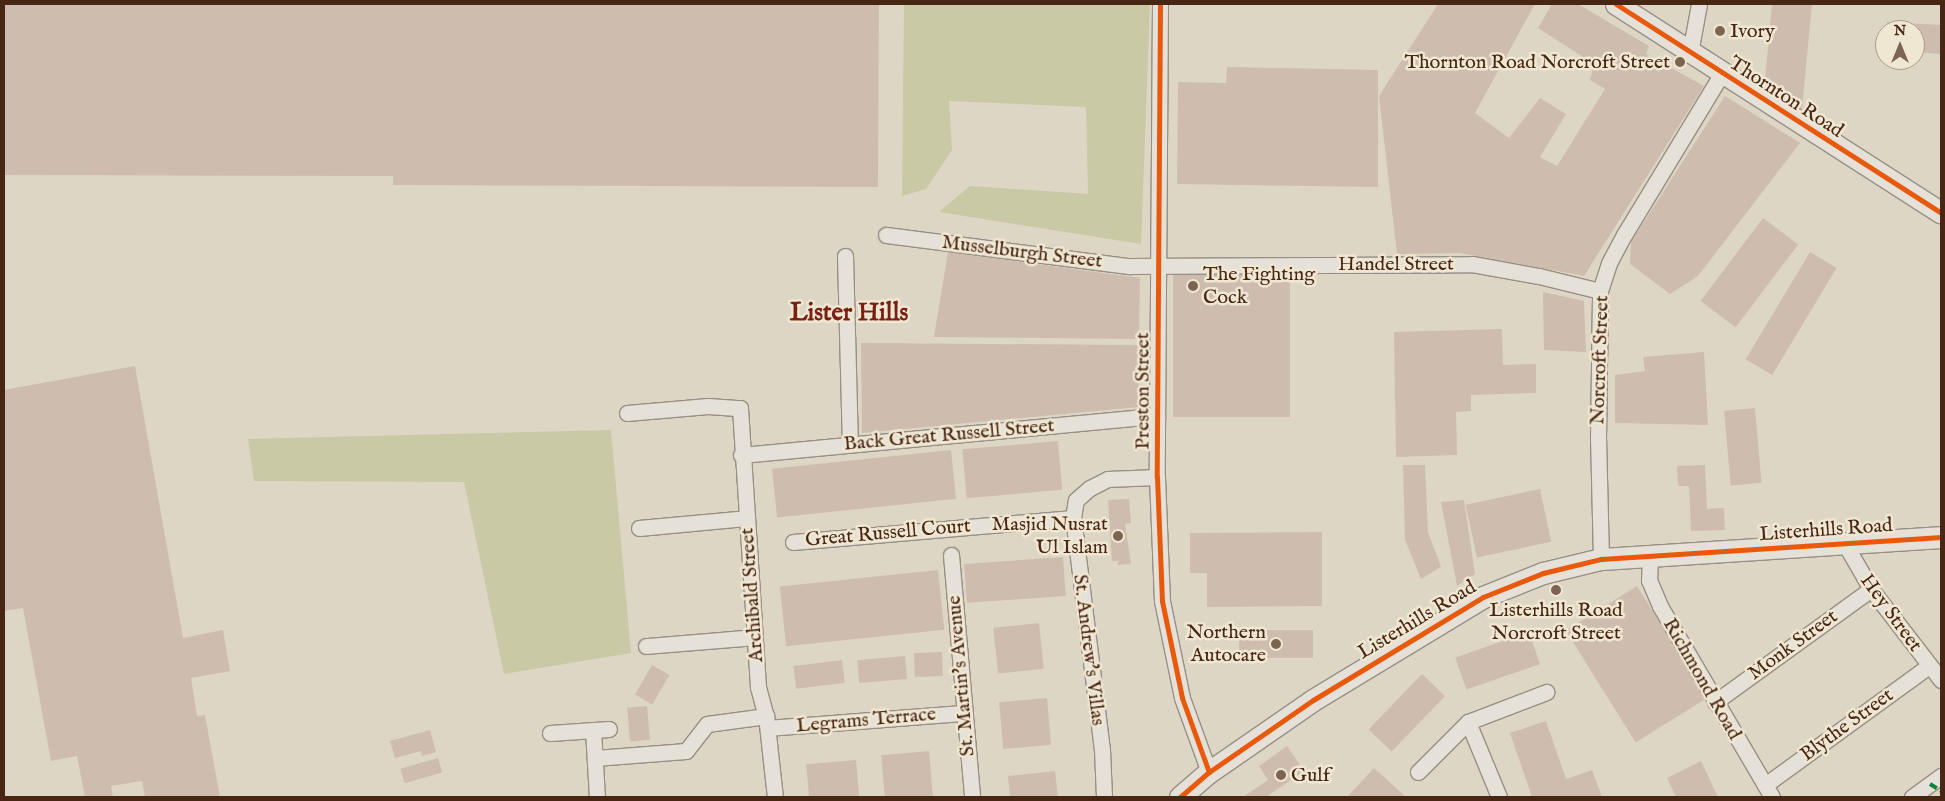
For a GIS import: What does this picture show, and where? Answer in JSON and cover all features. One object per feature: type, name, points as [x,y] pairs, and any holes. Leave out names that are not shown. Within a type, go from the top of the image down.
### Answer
[{"type":"street","name":"Preston Street","points":[[1160,4],[1157,477],[1162,600],[1170,649],[1194,736],[1210,772]]},
{"type":"street","name":"Thornton Road","points":[[1616,4],[1941,213]]},
{"type":"street","points":[[1690,53],[1699,4]]},
{"type":"street","name":"Norcroft Street","points":[[1601,559],[1598,439],[1600,292],[1609,263],[1624,235],[1722,73]]},
{"type":"street","name":"Musselburgh Street","points":[[886,235],[1159,268]]},
{"type":"street","points":[[845,256],[850,443]]},
{"type":"street","name":"Handel Street","points":[[1159,268],[1472,264],[1539,276],[1600,292]]},
{"type":"street","name":"Archibald Street","points":[[627,413],[724,406],[740,408],[741,455],[758,688],[767,722],[775,797]]},
{"type":"street","name":"Back Great Russell Street","points":[[741,455],[850,443],[953,437],[1157,416]]},
{"type":"street","name":"St. Andrew's Villas","points":[[1104,797],[1102,750],[1073,518],[1076,500],[1090,488],[1108,479],[1157,477]]},
{"type":"street","points":[[640,528],[746,518]]},
{"type":"street","name":"Great Russell Court","points":[[794,542],[950,541],[1073,518]]},
{"type":"street","name":"Listerhills Road","points":[[1180,797],[1210,772],[1313,700],[1483,597],[1543,573],[1601,559],[1941,538]]},
{"type":"street","name":"St. Martin's Avenue","points":[[950,541],[972,797]]},
{"type":"street","name":"Hey Street","points":[[1845,544],[1871,589],[1941,680]]},
{"type":"street","name":"Richmond Road","points":[[1650,555],[1649,580],[1660,606],[1714,702],[1768,791]]},
{"type":"street","name":"Monk Street","points":[[1714,702],[1871,589]]},
{"type":"street","points":[[646,646],[755,637]]},
{"type":"street","name":"Blythe Street","points":[[1768,791],[1929,666]]},
{"type":"street","points":[[1418,772],[1468,722],[1546,692]]},
{"type":"street","name":"Legrams Terrace","points":[[595,758],[686,752],[707,724],[964,713]]},
{"type":"street","points":[[1468,722],[1498,797]]},
{"type":"street","points":[[550,733],[609,729]]},
{"type":"street","points":[[593,730],[597,797]]},
{"type":"street","points":[[1912,797],[1938,784]]},
{"type":"green space","points":[[904,4],[1150,4],[1141,244],[939,212],[970,186],[1088,194],[1086,107],[949,101],[952,150],[926,189],[902,196]]},
{"type":"green space","points":[[611,430],[631,653],[504,674],[464,482],[254,481],[248,439]]},
{"type":"building","points":[[4,4],[879,4],[878,187],[393,185],[393,176],[4,175]]},
{"type":"building","points":[[1438,4],[1535,4],[1475,113],[1509,138],[1540,98],[1566,114],[1540,157],[1557,166],[1605,89],[1590,80],[1594,64],[1538,28],[1552,4],[1578,4],[1649,46],[1646,54],[1704,86],[1584,276],[1460,253],[1397,254],[1379,96]]},
{"type":"building","points":[[1772,4],[1812,4],[1802,109],[1765,80]]},
{"type":"building","points":[[1925,24],[1941,25],[1941,54],[1925,53]]},
{"type":"building","points":[[1227,67],[1378,70],[1378,187],[1177,184],[1178,82],[1226,83]]},
{"type":"building","points":[[1725,96],[1800,143],[1698,276],[1670,294],[1630,264],[1631,242]]},
{"type":"building","points":[[1763,218],[1798,244],[1736,328],[1700,301]]},
{"type":"building","points":[[948,252],[1140,278],[1139,339],[934,337]]},
{"type":"building","points":[[1810,252],[1837,268],[1772,375],[1746,359]]},
{"type":"building","points":[[1173,275],[1290,275],[1290,417],[1173,417]]},
{"type":"building","points":[[1543,292],[1584,301],[1586,352],[1544,350]]},
{"type":"building","points":[[1502,329],[1503,365],[1536,364],[1536,393],[1471,395],[1471,411],[1456,412],[1457,455],[1396,457],[1394,332]]},
{"type":"building","points":[[861,343],[1139,345],[1139,407],[862,433]]},
{"type":"building","points":[[1704,352],[1708,425],[1615,423],[1615,375],[1645,371],[1643,357]]},
{"type":"building","points":[[135,366],[183,638],[223,630],[230,671],[191,678],[197,716],[205,715],[220,797],[145,797],[142,781],[111,786],[113,797],[85,797],[77,756],[51,761],[23,608],[4,611],[4,390]]},
{"type":"building","points":[[1755,408],[1762,483],[1731,485],[1724,411]]},
{"type":"building","points":[[1058,441],[1062,490],[967,498],[962,449]]},
{"type":"building","points":[[951,450],[956,499],[777,518],[772,469]]},
{"type":"building","points":[[1403,465],[1425,465],[1428,532],[1441,567],[1421,579],[1405,540]]},
{"type":"building","points":[[1705,465],[1707,509],[1724,508],[1725,530],[1691,531],[1689,486],[1678,486],[1677,466]]},
{"type":"building","points":[[1540,489],[1551,542],[1477,558],[1466,505]]},
{"type":"building","name":"Masjid Nusrat Ul Islam","points":[[1129,499],[1131,523],[1125,524],[1131,564],[1118,565],[1118,561],[1112,561],[1108,500]]},
{"type":"building","points":[[1464,500],[1475,574],[1457,586],[1441,502]]},
{"type":"building","points":[[1322,532],[1322,606],[1207,607],[1207,573],[1190,573],[1190,533]]},
{"type":"building","points":[[1063,557],[1066,596],[967,603],[964,564]]},
{"type":"building","points":[[938,570],[944,630],[786,646],[780,587]]},
{"type":"building","points":[[1637,586],[1707,698],[1636,742],[1566,631]]},
{"type":"building","points":[[1039,623],[1044,669],[998,674],[993,628]]},
{"type":"building","name":"Northern Autocare","points":[[1239,630],[1313,630],[1313,658],[1239,658]]},
{"type":"building","points":[[1529,632],[1540,664],[1466,690],[1455,657]]},
{"type":"building","points":[[942,652],[943,676],[915,677],[914,653]]},
{"type":"building","points":[[905,656],[907,679],[859,683],[857,660]]},
{"type":"building","points":[[842,660],[845,683],[796,689],[793,666]]},
{"type":"building","points":[[652,665],[669,675],[652,704],[635,694]]},
{"type":"building","points":[[1422,674],[1445,696],[1392,752],[1369,729]]},
{"type":"building","points":[[1047,698],[1051,745],[1003,749],[999,702]]},
{"type":"building","points":[[647,706],[650,740],[630,742],[627,708]]},
{"type":"building","points":[[1546,721],[1566,779],[1592,770],[1602,797],[1532,797],[1510,733]]},
{"type":"building","points":[[430,730],[436,752],[422,756],[421,751],[395,758],[390,741]]},
{"type":"building","name":"Gulf","points":[[1287,746],[1304,771],[1266,797],[1243,797],[1268,780],[1259,766]]},
{"type":"building","points":[[929,751],[933,797],[885,797],[881,755]]},
{"type":"building","points":[[438,758],[442,772],[405,783],[401,769]]},
{"type":"building","points":[[856,760],[859,797],[809,797],[806,764]]},
{"type":"building","points":[[1701,761],[1718,797],[1676,797],[1667,778]]},
{"type":"building","points":[[1374,768],[1406,797],[1348,796]]},
{"type":"building","points":[[1055,771],[1058,797],[1010,797],[1008,776]]},
{"type":"marked path","points":[[1930,784],[1941,791]]},
{"type":"cycle path","points":[[1160,4],[1157,477],[1162,601],[1182,698],[1209,772]]},
{"type":"cycle path","points":[[1616,4],[1941,213]]},
{"type":"cycle path","points":[[1180,797],[1209,772],[1313,700],[1483,597],[1543,573],[1601,559],[1941,537]]},
{"type":"place","name":"Ivory","points":[[1720,31]]},
{"type":"place","name":"Thornton Road Norcroft Street","points":[[1680,62]]},
{"type":"place","name":"The Fighting Cock","points":[[1193,286]]},
{"type":"place","name":"Masjid Nusrat Ul Islam","points":[[1118,536]]},
{"type":"place","name":"Listerhills Road Norcroft Street","points":[[1556,590]]},
{"type":"place","name":"Northern Autocare","points":[[1276,644]]},
{"type":"place","name":"Gulf","points":[[1281,775]]},
{"type":"district","name":"Lister Hills","points":[[849,313]]}]
